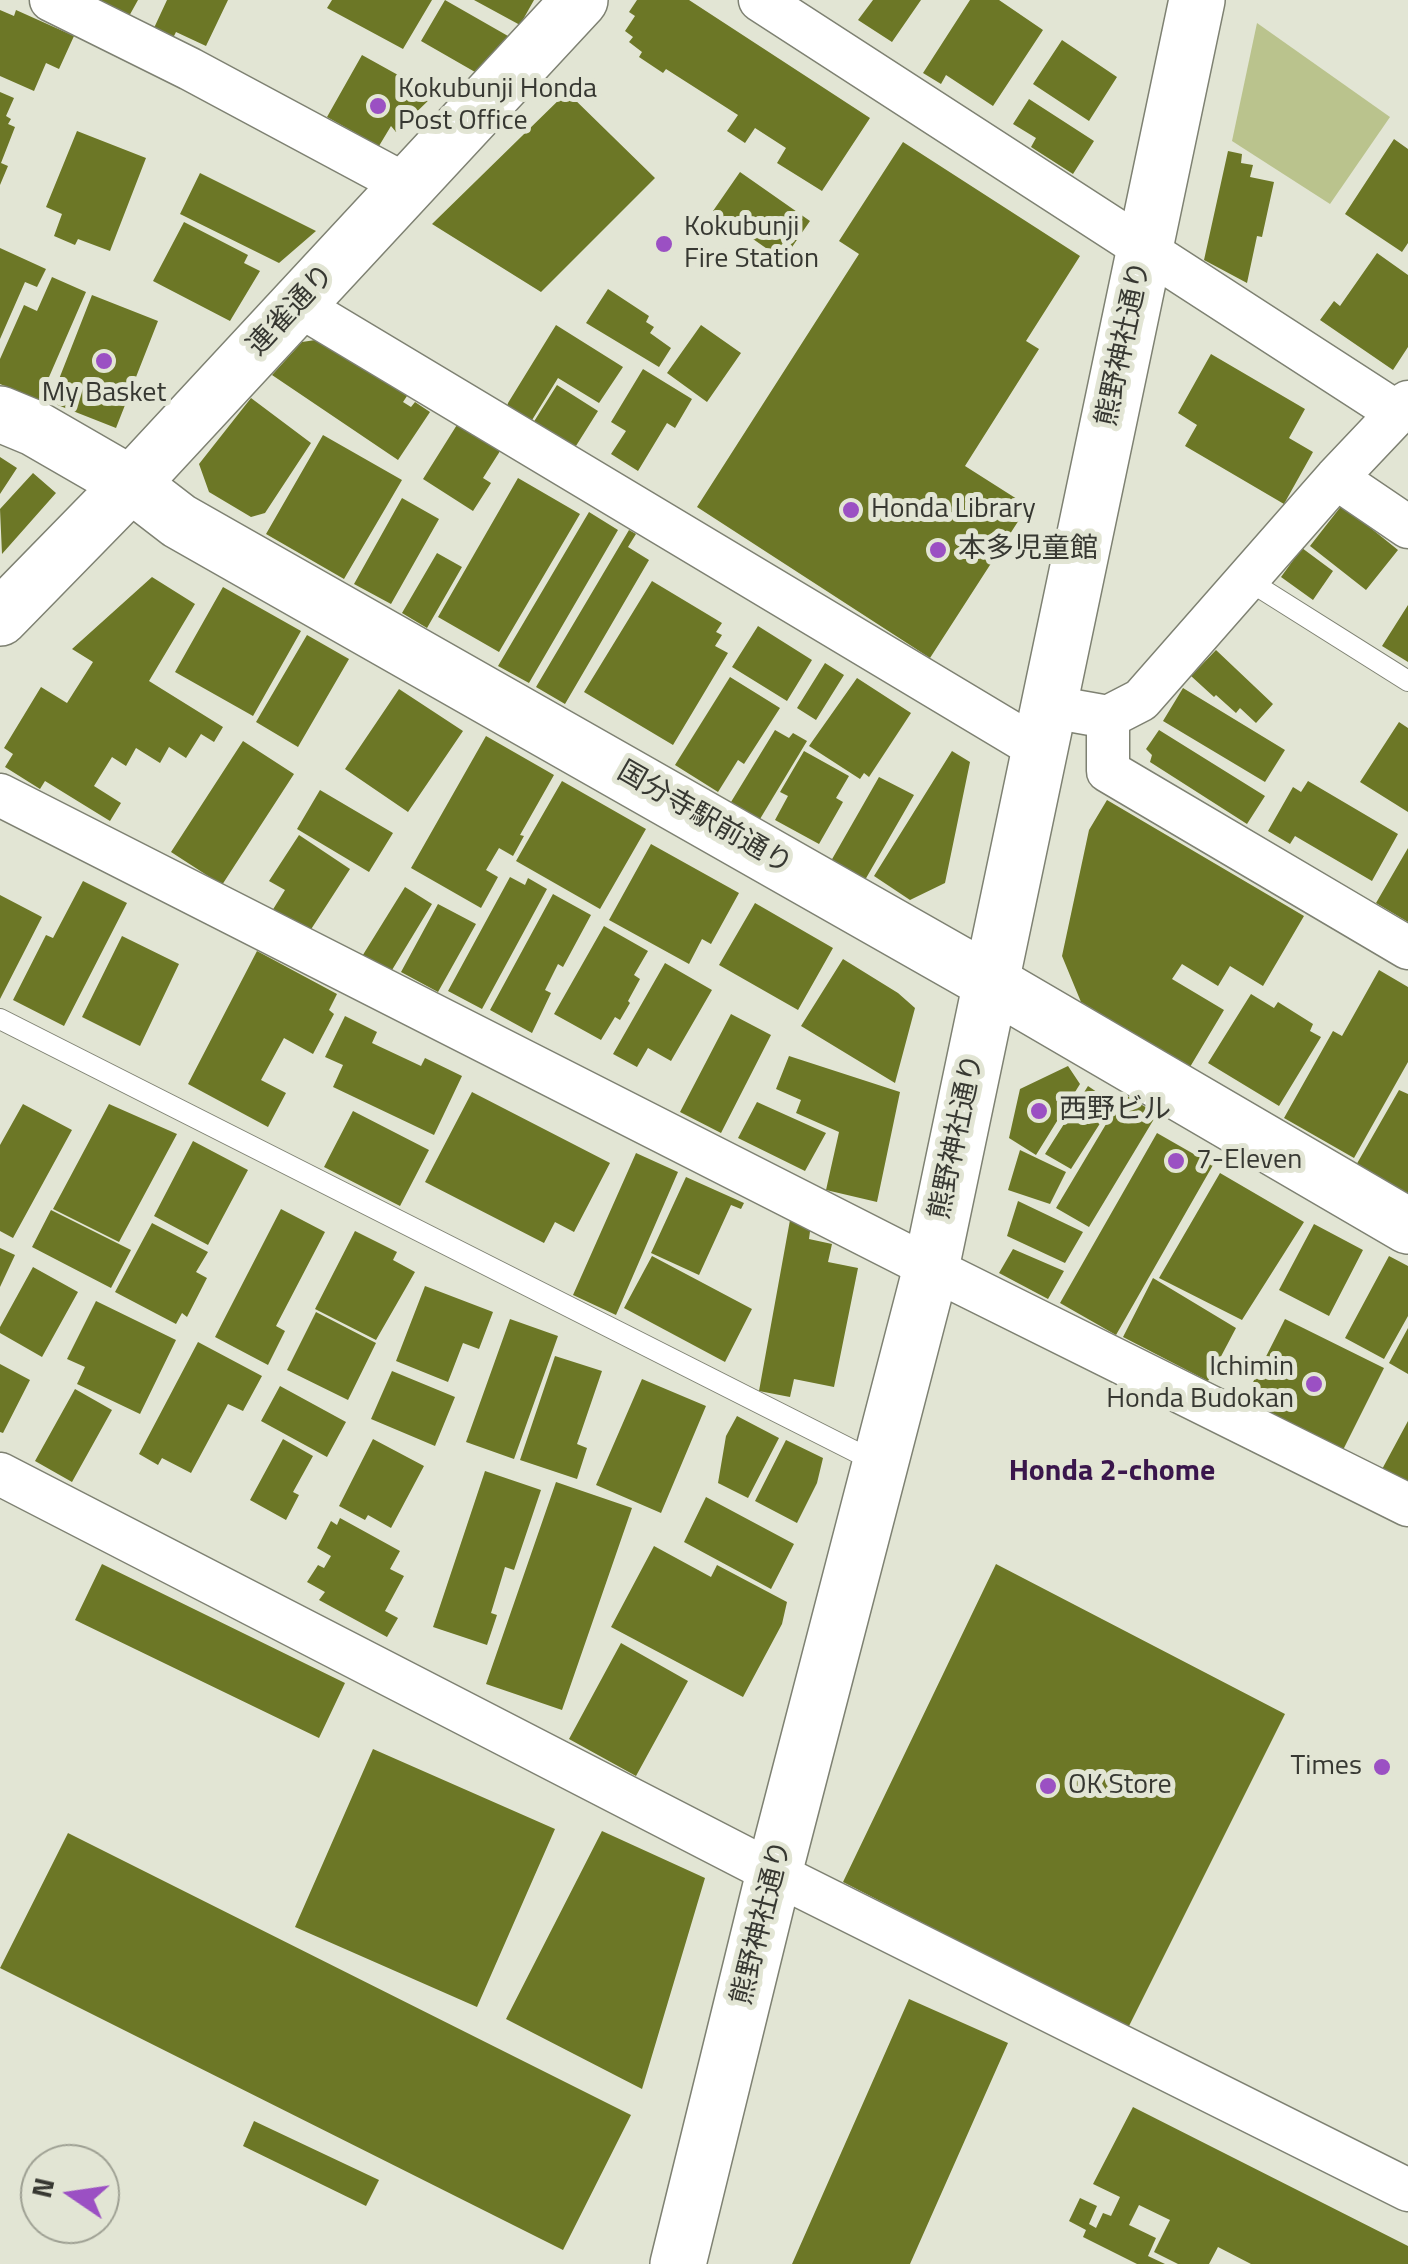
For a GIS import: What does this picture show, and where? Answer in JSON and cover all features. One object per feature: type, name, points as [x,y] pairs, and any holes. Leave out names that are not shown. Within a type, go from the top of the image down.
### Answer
[{"type":"main road","name":"連雀通り","points":[[0,618],[298,305],[580,0]]},
{"type":"main road","name":"熊野神社通り","points":[[678,2264],[774,1872],[931,1268],[1197,0]]},
{"type":"main road","name":"国分寺駅前通り","points":[[0,414],[34,428],[130,484],[179,520],[990,982],[1408,1226]]},
{"type":"street","points":[[51,0],[190,69],[408,186]]},
{"type":"street","points":[[298,305],[1042,727],[1108,717],[1141,700],[1403,407],[1146,248],[760,0]]},
{"type":"street","points":[[1336,478],[1408,526]]},
{"type":"street","points":[[1108,717],[1108,771],[1408,948]]},
{"type":"street","points":[[0,796],[1408,1505]]},
{"type":"street","points":[[0,1474],[774,1872],[1408,2190]]},
{"type":"lane","points":[[1246,579],[1408,681]]},
{"type":"lane","points":[[0,1019],[882,1466]]},
{"type":"green space","points":[[1257,23],[1390,117],[1330,204],[1232,141]]},
{"type":"building","points":[[91,0],[138,0],[128,18]]},
{"type":"building","points":[[167,0],[228,0],[206,46],[176,32],[173,38],[154,28]]},
{"type":"building","points":[[332,0],[432,0],[403,49],[327,8]]},
{"type":"building","points":[[445,0],[508,36],[475,72],[421,41]]},
{"type":"building","points":[[474,0],[534,0],[520,25]]},
{"type":"building","points":[[637,0],[689,0],[870,118],[822,191],[777,163],[786,148],[755,128],[745,143],[727,131],[738,115],[666,69],[663,73],[639,57],[642,52],[629,42],[633,37],[625,31],[635,16],[629,12]]},
{"type":"building","points":[[873,0],[921,0],[892,42],[858,20]]},
{"type":"building","points":[[970,0],[999,0],[1043,30],[993,106],[946,75],[941,84],[923,73]]},
{"type":"building","points":[[0,10],[14,16],[16,10],[74,36],[59,69],[46,63],[34,91],[0,76]]},
{"type":"building","points":[[1062,40],[1117,77],[1089,121],[1033,84]]},
{"type":"building","name":"Kokubunji Honda Post Office","points":[[362,55],[434,95],[396,132],[391,126],[379,146],[327,117]]},
{"type":"building","points":[[0,92],[14,98],[6,116],[11,119],[8,124],[15,127],[1,163],[8,166],[0,185]]},
{"type":"building","points":[[567,92],[655,178],[541,292],[432,224]]},
{"type":"building","points":[[1029,99],[1094,141],[1073,174],[1031,147],[1036,138],[1013,124]]},
{"type":"building","points":[[77,131],[146,158],[110,251],[78,239],[75,245],[54,236],[62,214],[46,207]]},
{"type":"building","points":[[1394,139],[1408,149],[1408,243],[1402,252],[1345,214]]},
{"type":"building","points":[[903,142],[1080,256],[1026,341],[1039,349],[965,466],[1028,506],[930,658],[697,507],[859,254],[839,241]]},
{"type":"building","points":[[1228,151],[1242,154],[1241,163],[1253,165],[1250,177],[1274,182],[1247,283],[1204,260]]},
{"type":"building","points":[[740,172],[810,221],[783,260],[713,211]]},
{"type":"building","points":[[200,173],[316,231],[279,263],[180,214]]},
{"type":"building","points":[[184,222],[248,255],[244,263],[260,271],[230,321],[153,281]]},
{"type":"building","points":[[0,248],[46,269],[37,287],[25,282],[0,339]]},
{"type":"building","points":[[1377,253],[1408,275],[1408,347],[1393,370],[1320,320],[1334,301],[1340,306]]},
{"type":"building","points":[[52,277],[86,292],[39,400],[0,384],[0,359],[24,305],[37,311]]},
{"type":"building","points":[[608,289],[649,316],[646,322],[654,327],[650,333],[671,348],[659,367],[586,323]]},
{"type":"building","name":"My Basket","points":[[92,295],[158,321],[116,428],[50,402]]},
{"type":"building","points":[[556,325],[623,367],[599,403],[558,378],[529,425],[506,411],[508,403]]},
{"type":"building","points":[[701,325],[741,353],[707,402],[667,373]]},
{"type":"building","points":[[322,339],[407,396],[403,402],[411,407],[415,402],[430,412],[398,460],[272,375],[302,342]]},
{"type":"building","points":[[1211,354],[1305,409],[1289,438],[1313,452],[1284,504],[1185,446],[1197,425],[1178,413]]},
{"type":"building","points":[[643,369],[692,399],[675,428],[667,423],[638,471],[611,454],[626,431],[611,422]]},
{"type":"building","points":[[557,385],[598,411],[569,457],[528,431]]},
{"type":"building","points":[[251,398],[311,443],[265,513],[251,517],[209,492],[199,464]]},
{"type":"building","points":[[460,420],[502,448],[483,478],[491,483],[473,511],[423,479]]},
{"type":"building","points":[[323,435],[402,480],[344,579],[266,534]]},
{"type":"building","points":[[0,457],[17,468],[0,494]]},
{"type":"building","points":[[33,473],[56,493],[2,554],[0,509]]},
{"type":"building","points":[[518,478],[580,514],[499,652],[438,617]]},
{"type":"building","points":[[402,498],[439,519],[391,604],[354,584]]},
{"type":"building","points":[[1342,505],[1398,550],[1366,590],[1310,546]]},
{"type":"building","points":[[589,512],[618,530],[529,683],[498,666]]},
{"type":"building","points":[[629,530],[636,534],[628,547],[649,560],[565,704],[536,687]]},
{"type":"building","points":[[1302,548],[1333,571],[1313,600],[1281,577]]},
{"type":"building","points":[[437,553],[462,567],[427,628],[402,613]]},
{"type":"building","points":[[152,577],[195,604],[149,681],[223,727],[214,742],[201,734],[186,758],[169,747],[160,763],[136,748],[126,766],[112,757],[94,786],[121,803],[110,821],[45,781],[40,789],[5,767],[13,754],[4,748],[41,687],[67,703],[93,662],[72,649]]},
{"type":"building","points":[[652,581],[722,623],[716,632],[722,635],[715,646],[728,653],[673,745],[584,692]]},
{"type":"building","points":[[223,587],[301,631],[253,716],[175,672]]},
{"type":"building","points":[[1408,605],[1408,662],[1382,646]]},
{"type":"building","points":[[758,626],[812,660],[787,701],[732,667]]},
{"type":"building","points":[[307,635],[349,659],[298,747],[256,722]]},
{"type":"building","points":[[1216,650],[1273,704],[1256,723],[1240,708],[1236,713],[1191,676]]},
{"type":"building","points":[[825,663],[844,675],[816,720],[797,708]]},
{"type":"building","points":[[730,677],[780,708],[744,764],[738,760],[718,792],[675,765]]},
{"type":"building","points":[[857,678],[911,713],[869,777],[864,773],[860,779],[809,746]]},
{"type":"building","points":[[1183,688],[1285,750],[1265,782],[1163,721]]},
{"type":"building","points":[[399,689],[463,731],[408,812],[345,769]]},
{"type":"building","points":[[1399,722],[1408,728],[1408,812],[1360,782]]},
{"type":"building","points":[[775,730],[789,738],[793,733],[807,741],[760,819],[731,802]]},
{"type":"building","points":[[1159,730],[1265,796],[1247,824],[1150,762],[1152,755],[1146,749]]},
{"type":"building","points":[[486,736],[554,775],[520,835],[524,836],[513,856],[499,848],[486,870],[498,877],[481,908],[411,868]]},
{"type":"building","points":[[243,741],[294,774],[222,885],[171,852]]},
{"type":"building","points":[[804,751],[849,776],[836,798],[843,802],[819,844],[775,820],[788,796],[780,792]]},
{"type":"building","points":[[952,751],[970,762],[945,883],[910,900],[874,876]]},
{"type":"building","points":[[879,777],[914,795],[865,880],[831,861]]},
{"type":"building","points":[[562,781],[646,829],[600,909],[516,861]]},
{"type":"building","points":[[1308,781],[1398,834],[1372,881],[1295,836],[1290,844],[1268,831],[1293,787],[1301,792]]},
{"type":"building","points":[[320,790],[393,833],[369,872],[297,829]]},
{"type":"building","points":[[1107,800],[1304,916],[1263,986],[1230,966],[1218,986],[1182,964],[1172,979],[1224,1010],[1190,1067],[1081,1002],[1062,956],[1089,830]]},
{"type":"building","points":[[299,835],[350,869],[308,934],[272,911],[285,890],[269,881]]},
{"type":"building","points":[[651,844],[739,893],[711,944],[702,939],[689,964],[609,920]]},
{"type":"building","points":[[1408,848],[1408,922],[1376,903]]},
{"type":"building","points":[[510,877],[525,885],[528,878],[547,889],[482,1009],[448,991]]},
{"type":"building","points":[[83,881],[127,903],[64,1026],[13,1000],[46,935],[53,938]]},
{"type":"building","points":[[405,887],[432,904],[389,975],[361,958]]},
{"type":"building","points":[[553,894],[591,915],[563,967],[558,964],[545,990],[551,993],[532,1033],[490,1010]]},
{"type":"building","points":[[0,895],[42,917],[0,999]]},
{"type":"building","points":[[755,903],[833,948],[798,1010],[719,965]]},
{"type":"building","points":[[438,904],[476,924],[438,992],[401,972]]},
{"type":"building","points":[[604,926],[648,951],[634,975],[640,979],[630,1003],[620,1020],[615,1017],[601,1040],[554,1014]]},
{"type":"building","points":[[122,936],[179,964],[140,1046],[82,1017]]},
{"type":"building","points":[[257,951],[337,994],[329,1010],[334,1014],[313,1054],[284,1038],[261,1080],[286,1093],[268,1127],[188,1084]]},
{"type":"building","points":[[843,959],[915,1008],[895,1083],[801,1026]]},
{"type":"building","points":[[665,963],[712,990],[671,1061],[648,1048],[637,1067],[613,1054]]},
{"type":"building","points":[[1379,970],[1408,987],[1408,1062],[1354,1158],[1284,1118],[1333,1031],[1342,1036]]},
{"type":"building","points":[[1251,994],[1274,1008],[1278,1002],[1313,1024],[1310,1031],[1321,1037],[1279,1106],[1208,1063]]},
{"type":"building","points":[[731,1014],[771,1035],[721,1133],[680,1112]]},
{"type":"building","points":[[345,1016],[377,1032],[372,1043],[421,1066],[425,1058],[462,1076],[434,1135],[333,1087],[343,1065],[325,1057]]},
{"type":"building","points":[[789,1056],[900,1092],[877,1202],[826,1190],[839,1132],[796,1113],[801,1100],[776,1089]]},
{"type":"building","name":"西野ビル","points":[[1068,1066],[1080,1084],[1036,1155],[1009,1138],[1020,1089]]},
{"type":"building","points":[[1088,1086],[1113,1103],[1071,1169],[1045,1154]]},
{"type":"building","points":[[1399,1090],[1408,1094],[1408,1197],[1355,1167]]},
{"type":"building","points":[[472,1092],[610,1163],[574,1232],[555,1222],[544,1243],[425,1182]]},
{"type":"building","points":[[1124,1094],[1157,1114],[1089,1227],[1056,1208]]},
{"type":"building","points":[[757,1102],[826,1133],[805,1171],[738,1138]]},
{"type":"building","points":[[23,1104],[72,1130],[13,1238],[0,1231],[0,1145]]},
{"type":"building","points":[[109,1104],[177,1134],[119,1242],[53,1209]]},
{"type":"building","points":[[353,1111],[429,1150],[400,1206],[324,1167]]},
{"type":"building","points":[[1157,1133],[1213,1165],[1116,1335],[1060,1303]]},
{"type":"building","points":[[193,1141],[248,1170],[208,1245],[154,1216]]},
{"type":"building","points":[[1020,1150],[1066,1172],[1050,1204],[1008,1190]]},
{"type":"building","points":[[636,1153],[678,1172],[616,1315],[573,1295]]},
{"type":"building","points":[[1220,1173],[1304,1222],[1242,1320],[1159,1278]]},
{"type":"building","points":[[686,1177],[744,1203],[741,1209],[731,1205],[699,1275],[651,1253]]},
{"type":"building","points":[[1018,1201],[1083,1232],[1065,1263],[1007,1236]]},
{"type":"building","points":[[281,1209],[325,1232],[276,1326],[285,1331],[268,1365],[215,1337]]},
{"type":"building","points":[[51,1210],[131,1250],[111,1288],[32,1247]]},
{"type":"building","points":[[790,1220],[811,1224],[809,1239],[832,1244],[828,1262],[858,1268],[834,1387],[794,1379],[790,1397],[759,1391]]},
{"type":"building","points":[[152,1223],[208,1252],[196,1272],[207,1278],[187,1317],[182,1313],[176,1324],[115,1292]]},
{"type":"building","points":[[1314,1224],[1363,1250],[1329,1316],[1279,1290]]},
{"type":"building","points":[[355,1231],[397,1252],[393,1260],[415,1272],[376,1340],[315,1309]]},
{"type":"building","points":[[0,1248],[15,1255],[0,1287]]},
{"type":"building","points":[[1013,1249],[1064,1271],[1048,1299],[999,1273]]},
{"type":"building","points":[[652,1256],[752,1309],[725,1362],[624,1308]]},
{"type":"building","points":[[1389,1256],[1408,1266],[1408,1316],[1384,1359],[1345,1338]]},
{"type":"building","points":[[33,1267],[78,1292],[42,1357],[0,1333]]},
{"type":"building","points":[[1153,1278],[1236,1328],[1208,1381],[1123,1337]]},
{"type":"building","points":[[425,1286],[493,1312],[479,1349],[463,1343],[448,1382],[396,1361]]},
{"type":"building","points":[[96,1301],[176,1340],[140,1414],[77,1384],[85,1367],[67,1359]]},
{"type":"building","points":[[316,1312],[376,1343],[348,1400],[287,1370]]},
{"type":"building","points":[[510,1319],[558,1336],[514,1459],[466,1442]]},
{"type":"building","name":"Ichimin Honda Budokan","points":[[1285,1319],[1384,1368],[1343,1450],[1244,1400]]},
{"type":"building","points":[[1408,1328],[1408,1374],[1389,1363]]},
{"type":"building","points":[[198,1342],[262,1376],[243,1411],[228,1404],[191,1473],[162,1458],[158,1465],[139,1454]]},
{"type":"building","points":[[555,1356],[602,1371],[577,1444],[587,1448],[577,1479],[520,1460]]},
{"type":"building","points":[[0,1364],[30,1380],[3,1433],[0,1432]]},
{"type":"building","points":[[392,1371],[455,1397],[435,1446],[371,1419]]},
{"type":"building","points":[[642,1379],[706,1406],[661,1513],[596,1485]]},
{"type":"building","points":[[280,1386],[346,1422],[327,1457],[261,1421]]},
{"type":"building","points":[[75,1389],[112,1410],[72,1482],[35,1461]]},
{"type":"building","points":[[737,1416],[779,1438],[748,1498],[718,1483],[726,1436]]},
{"type":"building","points":[[1408,1421],[1408,1488],[1380,1473]]},
{"type":"building","points":[[283,1439],[313,1456],[293,1492],[299,1495],[286,1520],[250,1500]]},
{"type":"building","points":[[373,1439],[424,1466],[391,1528],[368,1515],[365,1520],[339,1506]]},
{"type":"building","points":[[786,1440],[823,1458],[817,1483],[797,1523],[755,1501]]},
{"type":"building","points":[[485,1471],[541,1490],[514,1570],[505,1567],[491,1613],[497,1615],[487,1645],[433,1627]]},
{"type":"building","points":[[556,1482],[632,1508],[562,1710],[486,1684]]},
{"type":"building","points":[[706,1497],[794,1544],[771,1589],[684,1542]]},
{"type":"building","points":[[340,1518],[400,1551],[390,1569],[404,1576],[385,1611],[398,1618],[387,1637],[319,1600],[325,1592],[307,1582],[318,1565],[324,1568],[331,1556],[317,1548],[331,1521],[337,1525]]},
{"type":"building","points":[[654,1546],[711,1577],[717,1565],[787,1602],[782,1624],[743,1697],[611,1627]]},
{"type":"building","points":[[102,1564],[345,1683],[319,1738],[75,1620]]},
{"type":"building","points":[[996,1564],[1285,1714],[1128,2028],[843,1882]]},
{"type":"building","points":[[621,1643],[688,1681],[636,1776],[569,1739]]},
{"type":"building","points":[[373,1749],[555,1829],[477,2007],[295,1927]]},
{"type":"building","points":[[602,1831],[705,1878],[642,2089],[506,2019]]},
{"type":"building","points":[[68,1833],[631,2115],[563,2250],[0,1968]]},
{"type":"building","points":[[909,1999],[1008,2043],[910,2264],[792,2264]]},
{"type":"building","points":[[1133,2107],[1408,2246],[1408,2264],[1251,2264],[1218,2247],[1209,2264],[1178,2264],[1154,2252],[1170,2220],[1139,2205],[1129,2225],[1156,2238],[1148,2256],[1165,2264],[1137,2264],[1083,2237],[1086,2230],[1069,2221],[1080,2198],[1097,2206],[1089,2224],[1096,2228],[1103,2213],[1111,2216],[1120,2197],[1093,2184]]},
{"type":"building","points":[[254,2121],[379,2180],[366,2206],[243,2146]]},
{"type":"place","name":"Kokubunji Honda Post Office","points":[[378,106]]},
{"type":"place","name":"Kokubunji Fire Station","points":[[664,244]]},
{"type":"place","name":"My Basket","points":[[104,361]]},
{"type":"place","name":"Honda Library","points":[[851,510]]},
{"type":"place","name":"本多児童館","points":[[938,550]]},
{"type":"place","name":"西野ビル","points":[[1039,1111]]},
{"type":"place","name":"7-Eleven","points":[[1176,1161]]},
{"type":"place","name":"Ichimin Honda Budokan","points":[[1314,1384]]},
{"type":"place","name":"Times","points":[[1382,1767]]},
{"type":"place","name":"OK Store","points":[[1048,1786]]},
{"type":"district","name":"Honda 2-chome","points":[[1112,1473]]}]
